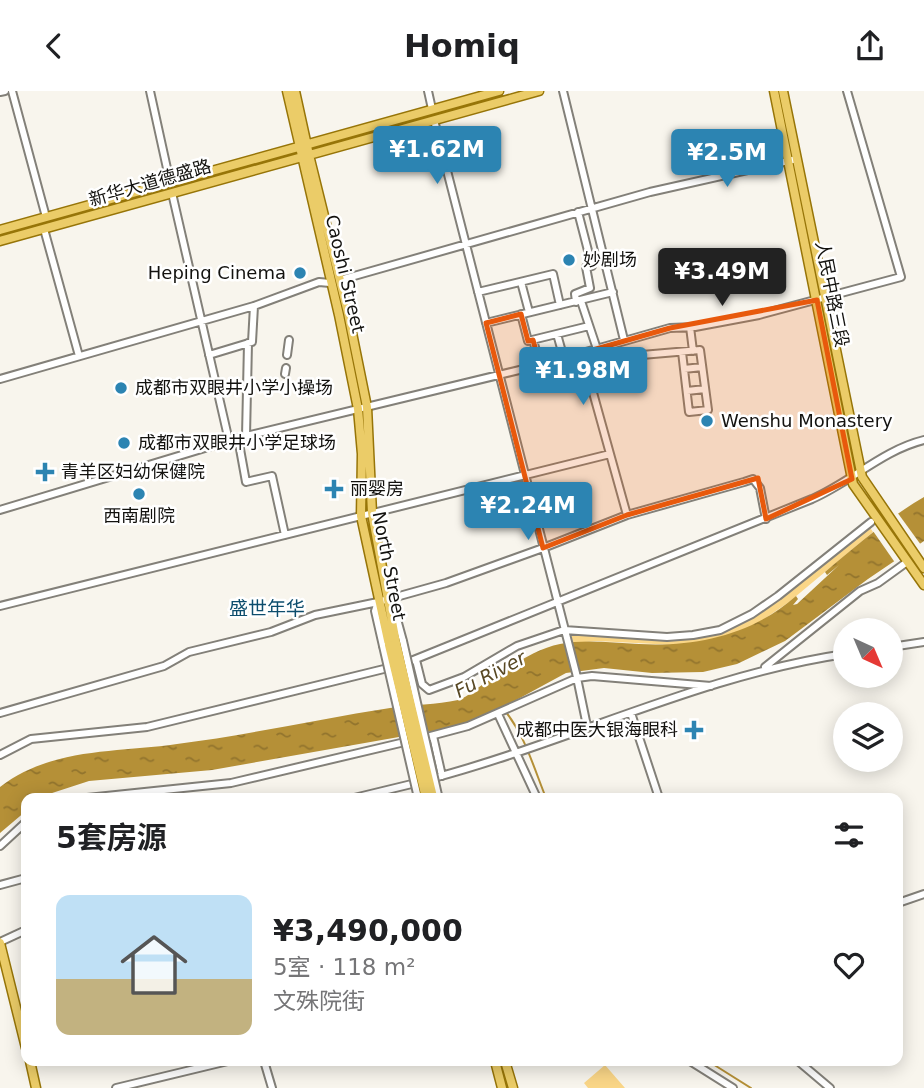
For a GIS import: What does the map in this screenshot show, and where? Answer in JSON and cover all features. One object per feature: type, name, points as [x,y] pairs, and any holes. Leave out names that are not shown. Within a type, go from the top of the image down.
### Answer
[{"type":"main road","points":[[288,91],[304,145]]},
{"type":"main road","points":[[296,91],[304,145]]},
{"type":"main road","name":"新华大道德盛路","points":[[0,230],[499,91]]},
{"type":"main road","name":"新华大道德盛路","points":[[0,241],[539,91]]},
{"type":"main road","name":"人民中路三段","points":[[774,91],[793,160]]},
{"type":"main road","name":"人民中路三段","points":[[783,91],[793,160],[862,472],[873,494],[921,564]]},
{"type":"main road","name":"Caoshi Street","points":[[304,145],[330,283],[363,408]]},
{"type":"main road","name":"Caoshi Street","points":[[305,156],[340,280],[363,408]]},
{"type":"main road","name":"人民中路三段","points":[[822,299],[852,479],[864,502],[924,585]]},
{"type":"main road","name":"North Street","points":[[363,408],[373,513],[393,643]]},
{"type":"main road","name":"North Street","points":[[363,408],[360,516],[378,602],[393,643]]},
{"type":"main road","points":[[393,643],[433,793]]},
{"type":"main road","points":[[0,943],[21,1028]]},
{"type":"main road","points":[[31,1066],[36,1088]]},
{"type":"main road","points":[[496,1066],[502,1088]]},
{"type":"main road","points":[[506,1066],[513,1088]]},
{"type":"street","points":[[0,92],[5,91]]},
{"type":"street","points":[[12,91],[46,217]]},
{"type":"street","points":[[150,91],[170,182]]},
{"type":"street","points":[[428,91],[432,109]]},
{"type":"street","points":[[563,91],[624,340]]},
{"type":"street","points":[[0,510],[238,438],[540,366],[670,328],[759,315],[901,277],[847,91]]},
{"type":"street","points":[[434,120],[577,676],[587,726]]},
{"type":"street","points":[[340,280],[650,192],[793,160]]},
{"type":"street","points":[[172,193],[229,441]]},
{"type":"street","points":[[578,212],[592,266],[586,267],[590,288],[575,294],[597,349]]},
{"type":"street","points":[[44,229],[79,356]]},
{"type":"street","points":[[478,292],[552,274],[560,305]]},
{"type":"street","points":[[0,379],[284,297],[287,292],[319,282],[330,283]]},
{"type":"street","points":[[521,282],[528,341],[589,326]]},
{"type":"street","points":[[486,323],[613,292]]},
{"type":"street","points":[[209,355],[252,342],[254,306]]},
{"type":"street","points":[[690,327],[693,351]]},
{"type":"street","points":[[557,334],[564,359]]},
{"type":"street","points":[[287,355],[289,340]]},
{"type":"street","points":[[533,340],[540,366]]},
{"type":"street","points":[[246,436],[248,343]]},
{"type":"street","points":[[630,356],[700,350],[708,410],[689,412],[682,352]]},
{"type":"street","points":[[582,353],[627,515]]},
{"type":"street","points":[[684,369],[702,366]]},
{"type":"street","points":[[687,391],[705,389]]},
{"type":"street","points":[[238,438],[246,482],[272,477],[285,535]]},
{"type":"street","points":[[0,755],[43,737],[97,734],[147,727],[360,677],[416,660],[829,492],[899,448],[924,440]]},
{"type":"street","points":[[0,606],[610,454]]},
{"type":"street","points":[[0,713],[164,666],[189,652],[271,632],[315,615],[378,602],[446,583],[627,515],[753,479],[760,488],[766,519]]},
{"type":"street","points":[[416,660],[422,684],[429,690],[464,677],[517,646],[564,630],[667,637],[720,629],[752,614],[778,596],[871,522]]},
{"type":"street","points":[[761,670],[860,591],[878,583],[906,561]]},
{"type":"street","points":[[903,645],[924,642]]},
{"type":"street","points":[[393,643],[417,793]]},
{"type":"street","points":[[374,793],[442,776],[518,752],[587,726],[761,670],[833,656]]},
{"type":"street","points":[[135,793],[231,783],[433,736],[503,711],[577,676],[712,686]]},
{"type":"street","points":[[503,711],[535,793]]},
{"type":"street","points":[[631,713],[657,793]]},
{"type":"street","points":[[433,736],[442,776]]},
{"type":"street","points":[[0,846],[21,827]]},
{"type":"street","points":[[0,885],[21,880]]},
{"type":"street","points":[[903,901],[924,894]]},
{"type":"street","points":[[0,943],[21,932]]},
{"type":"street","points":[[116,1088],[207,1066]]},
{"type":"street","points":[[265,1066],[271,1088]]},
{"type":"street","points":[[698,1066],[733,1088]]},
{"type":"street","points":[[804,1066],[830,1088]]},
{"type":"highlighted area","points":[[817,300],[852,479],[766,519],[758,478],[627,515],[543,548],[486,323],[521,314],[528,341],[533,340],[540,365],[670,328]]},
{"type":"shaded area","points":[[869,526],[873,532],[789,602],[754,626],[711,641],[674,645],[597,641],[573,643],[571,633],[694,636],[748,618]]},
{"type":"shaded area","points":[[606,1066],[625,1088],[588,1088],[584,1083]]},
{"type":"water","points":[[924,497],[924,541],[785,641],[737,664],[703,672],[652,673],[604,668],[566,673],[487,716],[450,728],[212,770],[89,781],[52,793],[21,793],[21,815],[0,833],[0,787],[20,774],[63,758],[204,740],[390,708],[458,700],[521,660],[560,644],[681,643],[722,636],[742,629],[779,609],[796,596],[798,599],[793,605],[797,604],[839,565],[827,575],[825,572]]},
{"type":"pier","points":[[897,512],[921,545],[896,564],[873,531]]},
{"type":"waterway","points":[[500,705],[522,737],[544,793]]},
{"type":"waterway","points":[[716,1066],[751,1088]]},
{"type":"place","name":"妙剧场","points":[[569,260]]},
{"type":"place","name":"Heping Cinema","points":[[300,273]]},
{"type":"place","name":"成都市双眼井小学小操场","points":[[121,388]]},
{"type":"place","name":"Wenshu Monastery","points":[[707,421]]},
{"type":"place","name":"成都市双眼井小学足球场","points":[[124,443]]},
{"type":"place","name":"青羊区妇幼保健院","points":[[45,472]]},
{"type":"place","name":"丽婴房","points":[[334,489]]},
{"type":"place","name":"西南剧院","points":[[139,494]]},
{"type":"place","name":"成都中医大银海眼科","points":[[694,730]]},
{"type":"district","name":"盛世年华","points":[[267,608]]},
{"type":"water label","name":"Fu River","points":[[490,674]]}]
